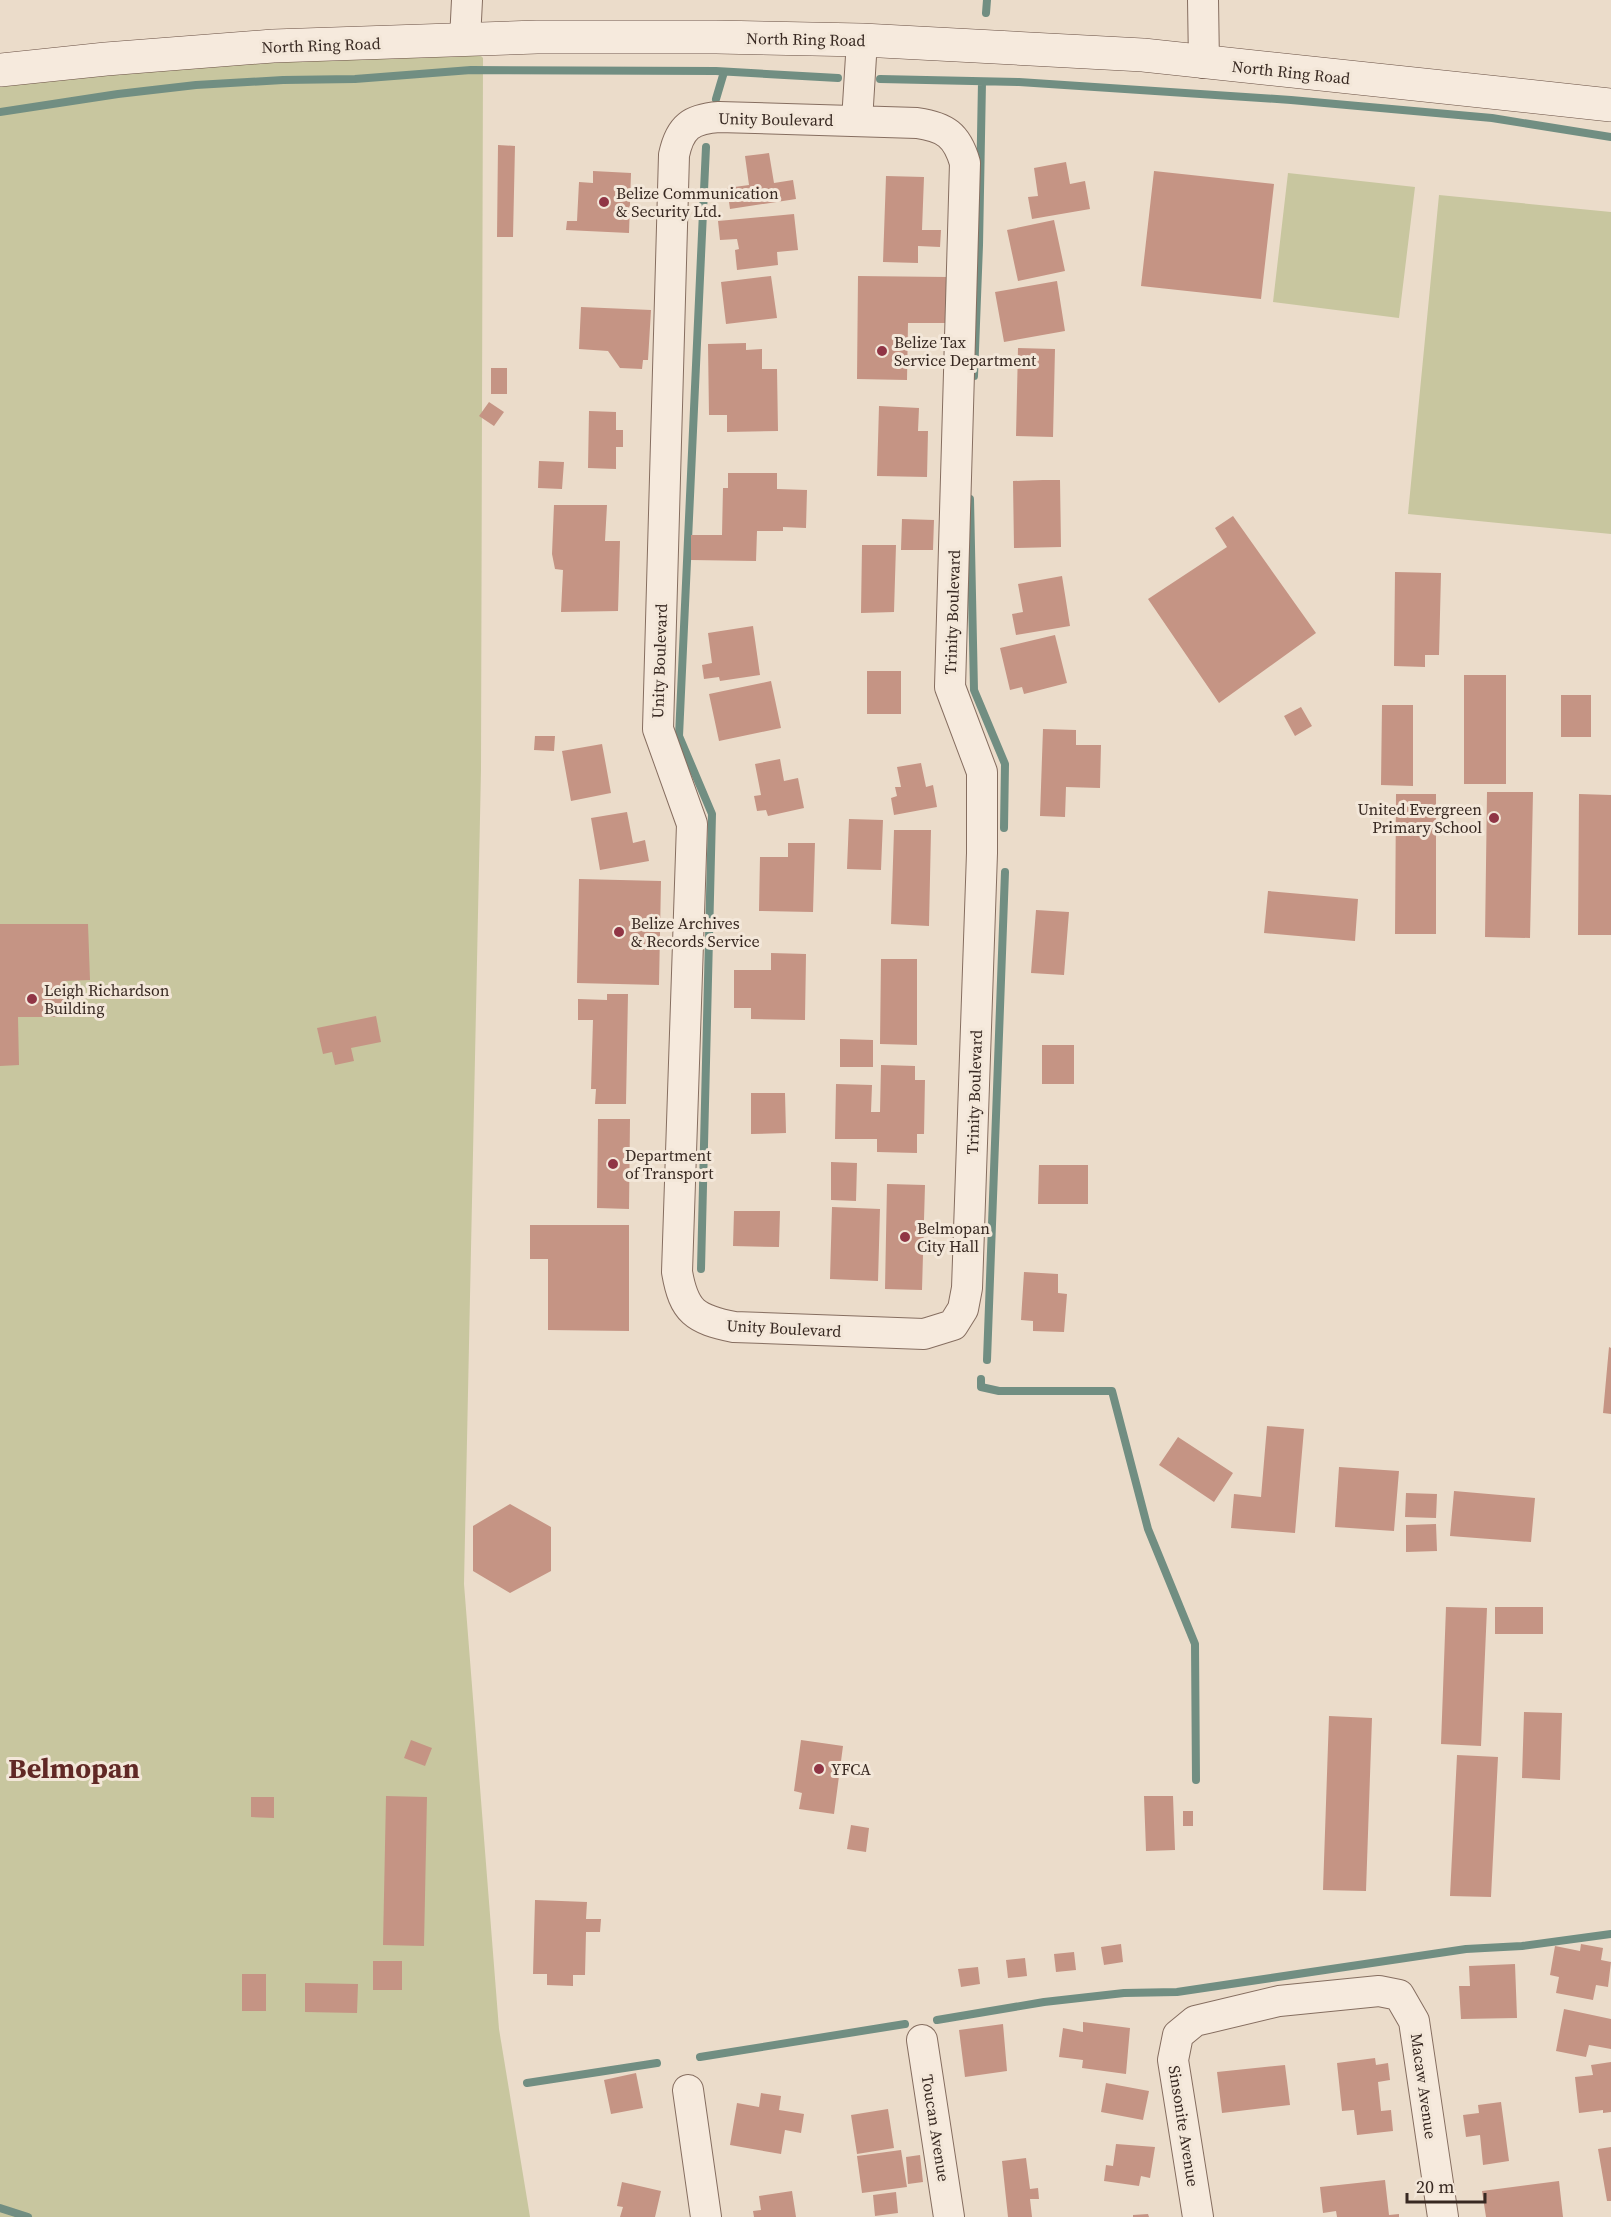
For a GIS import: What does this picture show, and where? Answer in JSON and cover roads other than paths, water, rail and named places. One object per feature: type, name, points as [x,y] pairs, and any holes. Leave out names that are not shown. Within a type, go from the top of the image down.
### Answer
[{"type":"main road","name":"North Ring Road","points":[[0,70],[273,46],[537,37],[862,40],[1143,56],[1611,105]]},
{"type":"street","points":[[465,40],[467,0]]},
{"type":"street","points":[[1203,0],[1204,63]]},
{"type":"street","points":[[856,121],[862,40]]},
{"type":"street","name":"Unity Boulevard","points":[[856,121],[702,118],[687,126],[677,138],[674,155],[658,729],[692,824],[677,1272],[680,1291],[690,1311],[708,1322],[734,1327],[924,1334],[953,1325]]},
{"type":"street","name":"Trinity Boulevard","points":[[856,121],[916,123],[933,126],[949,133],[960,148],[965,163],[950,687],[982,772],[982,853],[967,1288],[963,1309],[953,1325]]},
{"type":"street","name":"Macaw Avenue","points":[[1178,2035],[1195,2021],[1280,2001],[1379,1991],[1400,1995],[1414,2021],[1443,2217]]},
{"type":"street","name":"Sinsonite Avenue","points":[[1178,2035],[1173,2060],[1198,2217]]},
{"type":"street","name":"Toucan Avenue","points":[[922,2040],[949,2217]]},
{"type":"street","points":[[688,2090],[706,2217]]},
{"type":"waterway","points":[[986,13],[987,0]]},
{"type":"waterway","points":[[0,112],[196,85],[355,79],[471,70],[716,71],[838,78]]},
{"type":"waterway","points":[[716,99],[724,72]]},
{"type":"waterway","points":[[880,79],[1019,82],[1291,100],[1492,118],[1611,137]]},
{"type":"waterway","points":[[974,376],[982,82]]},
{"type":"waterway","points":[[701,1269],[712,814],[679,736],[706,147]]},
{"type":"waterway","points":[[970,499],[974,690],[1005,764],[1004,828]]},
{"type":"waterway","points":[[987,1360],[1005,872]]},
{"type":"waterway","points":[[981,1379],[981,1387],[999,1391],[1112,1391],[1148,1529],[1195,1644],[1196,1780]]},
{"type":"waterway","points":[[937,2020],[1044,2002],[1124,1993],[1177,1992],[1466,1949],[1522,1946],[1611,1934]]},
{"type":"waterway","points":[[700,2057],[905,2024]]},
{"type":"waterway","points":[[527,2083],[657,2063]]},
{"type":"waterway","points":[[0,2208],[28,2217]]},
{"type":"place","name":"Belize Communication & Security Ltd.","points":[[604,202]]},
{"type":"place","name":"Belize Tax Service Department","points":[[882,351]]},
{"type":"place","name":"United Evergreen Primary School","points":[[1494,818]]},
{"type":"place","name":"Belize Archives & Records Service","points":[[619,932]]},
{"type":"place","name":"Leigh Richardson Building","points":[[32,999]]},
{"type":"place","name":"Department of Transport","points":[[613,1164]]},
{"type":"place","name":"Belmopan City Hall","points":[[905,1237]]},
{"type":"place","name":"YFCA","points":[[819,1769]]},
{"type":"district","name":"Belmopan","points":[[74,1768]]}]
